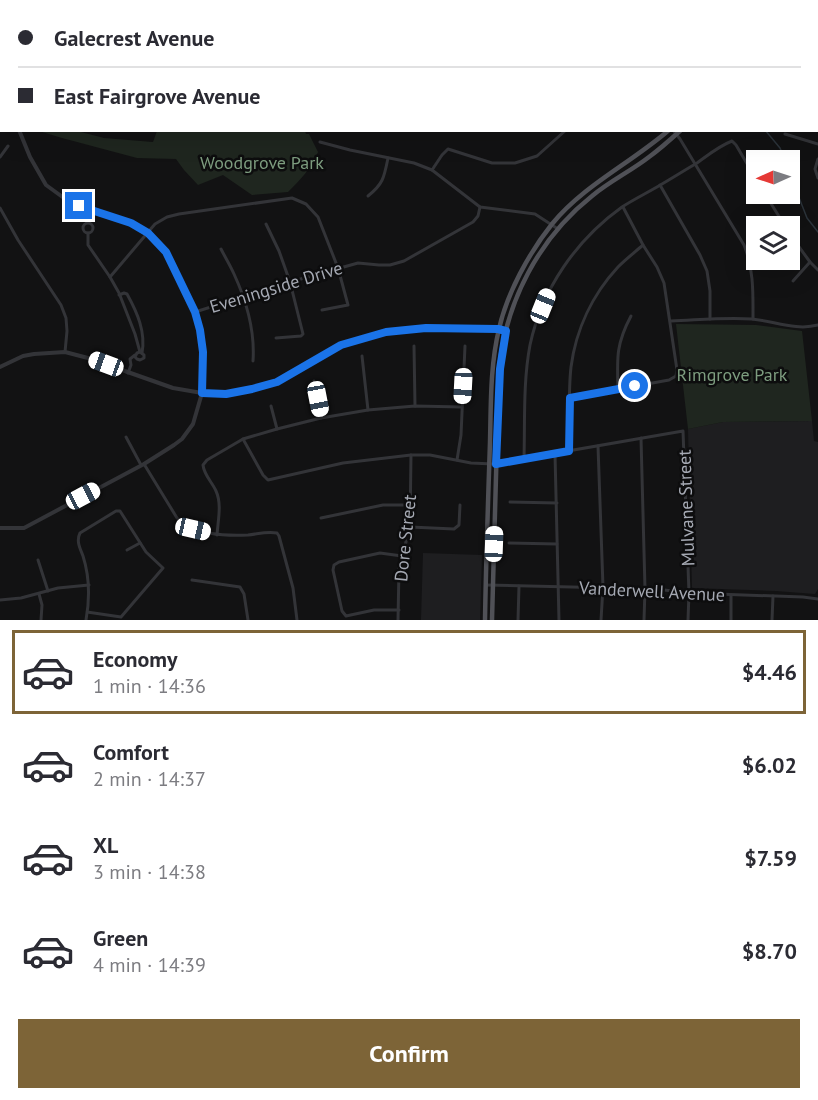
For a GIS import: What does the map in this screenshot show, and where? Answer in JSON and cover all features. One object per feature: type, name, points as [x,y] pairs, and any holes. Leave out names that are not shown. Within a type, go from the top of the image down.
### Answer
[{"type":"main road","points":[[485,620],[492,371],[498,329],[509,297],[521,271],[552,224],[570,205],[590,188],[673,132]]},
{"type":"main road","points":[[492,620],[500,369],[506,331],[517,297],[526,276],[544,246],[558,229],[592,196],[649,157],[674,132]]},
{"type":"street","points":[[0,528],[24,528],[143,464],[182,439],[193,424],[202,393],[203,352],[200,330],[195,312],[166,252],[148,233],[131,223],[79,206],[46,185],[30,157],[20,132]]},
{"type":"street","points":[[432,170],[448,149],[492,163],[515,163],[537,156],[564,132]]},
{"type":"street","points":[[676,132],[744,245],[750,259],[753,277],[753,320]]},
{"type":"street","points":[[786,134],[818,144]]},
{"type":"street","points":[[320,141],[350,150],[414,163],[432,170],[480,207],[535,214],[558,229]]},
{"type":"street","points":[[524,459],[526,376],[530,345],[548,294],[566,261],[590,234],[623,207],[725,144],[732,141],[746,162]]},
{"type":"street","points":[[0,157],[8,146]]},
{"type":"street","points":[[368,196],[384,179],[388,158]]},
{"type":"street","points":[[818,159],[815,169],[818,178]]},
{"type":"street","points":[[660,185],[707,271],[710,319]]},
{"type":"street","points":[[110,277],[155,224],[167,217],[292,198],[306,204],[318,218],[338,268],[348,305],[322,310]]},
{"type":"street","name":"Eveningside Drive","points":[[195,312],[358,262],[390,265],[404,261],[473,222],[478,216],[480,207]]},
{"type":"street","points":[[570,398],[669,380],[676,376],[664,283],[623,207]]},
{"type":"street","points":[[0,210],[60,304],[66,318],[65,352]]},
{"type":"street","points":[[266,224],[290,282],[302,335],[276,338]]},
{"type":"street","points":[[88,233],[88,244],[119,295],[144,357],[138,360],[135,355]]},
{"type":"street","points":[[569,451],[571,368],[577,337],[598,292],[619,266],[643,245]]},
{"type":"street","points":[[800,248],[818,270]]},
{"type":"street","points":[[221,249],[244,297],[250,324],[253,361]]},
{"type":"street","points":[[794,281],[810,261]]},
{"type":"street","points":[[119,295],[127,294],[138,316],[144,343],[141,352],[130,358],[131,365],[128,372]]},
{"type":"street","points":[[618,389],[618,350],[622,333],[632,316]]},
{"type":"street","points":[[670,321],[753,320],[785,326],[818,325]]},
{"type":"street","points":[[0,367],[23,356],[65,352],[166,386],[202,393],[226,394],[277,382],[341,345],[386,332],[426,328],[506,331]]},
{"type":"street","points":[[414,346],[415,406]]},
{"type":"street","points":[[458,460],[462,435],[465,346]]},
{"type":"street","points":[[362,356],[368,410]]},
{"type":"street","points":[[314,381],[321,418]]},
{"type":"street","points":[[272,406],[277,429]]},
{"type":"street","points":[[217,535],[220,504],[217,492],[203,465],[207,460],[243,439],[321,418],[368,410],[415,406],[462,407]]},
{"type":"street","name":"Mulvane Street","points":[[641,438],[683,432],[688,620]]},
{"type":"street","points":[[126,437],[177,519],[184,525],[217,535],[277,533],[293,588],[297,620]]},
{"type":"street","points":[[243,439],[268,480],[343,463],[411,455],[430,455],[496,464],[641,438],[644,620]]},
{"type":"street","points":[[598,446],[602,620]]},
{"type":"street","points":[[555,454],[559,620]]},
{"type":"street","name":"Dore Street","points":[[398,620],[399,568],[410,527],[411,455]]},
{"type":"street","points":[[510,502],[557,503]]},
{"type":"street","points":[[321,518],[383,505],[410,505]]},
{"type":"street","points":[[410,527],[454,529],[459,525],[460,505]]},
{"type":"street","points":[[86,620],[89,585],[78,536],[116,511],[120,511],[146,552],[162,565],[162,572],[121,617],[87,612]]},
{"type":"street","points":[[127,550],[140,543]]},
{"type":"street","points":[[509,543],[557,544]]},
{"type":"street","points":[[399,610],[374,610],[345,616],[333,570],[334,565],[339,562],[380,553],[402,556]]},
{"type":"street","points":[[38,560],[48,591]]},
{"type":"street","points":[[192,580],[240,587],[244,594],[248,620]]},
{"type":"street","points":[[0,600],[21,598],[58,588],[89,585]]},
{"type":"street","name":"Vanderwell Avenue","points":[[486,585],[656,589],[689,593],[818,599]]},
{"type":"street","points":[[518,620],[519,585]]},
{"type":"street","points":[[39,594],[42,605],[41,620]]},
{"type":"street","points":[[731,595],[731,620]]},
{"type":"street","points":[[772,620],[773,596]]},
{"type":"shaded area","points":[[812,421],[814,441],[818,442],[818,589],[815,594],[692,588],[688,429],[723,422]]},
{"type":"shaded area","points":[[423,553],[482,555],[480,620],[421,620]]},
{"type":"green space","name":"Woodgrove Park","points":[[42,132],[81,132],[104,138],[153,142],[157,132],[305,132],[309,134],[318,152],[309,169],[288,192],[252,195],[223,175],[198,185],[176,159],[137,158]]},
{"type":"green space","name":"Rimgrove Park","points":[[676,324],[756,325],[802,331],[812,421],[723,422],[688,429]]},
{"type":"waterway","points":[[767,132],[781,150]]},
{"type":"waterway","points":[[800,200],[807,218],[818,232]]},
{"type":"route","points":[[79,206],[131,223],[148,233],[166,252],[195,312],[200,330],[203,352],[202,393],[226,394],[277,382],[341,345],[386,332],[426,328],[498,329],[506,331],[500,369],[496,464],[569,451],[570,398],[635,386]]}]
